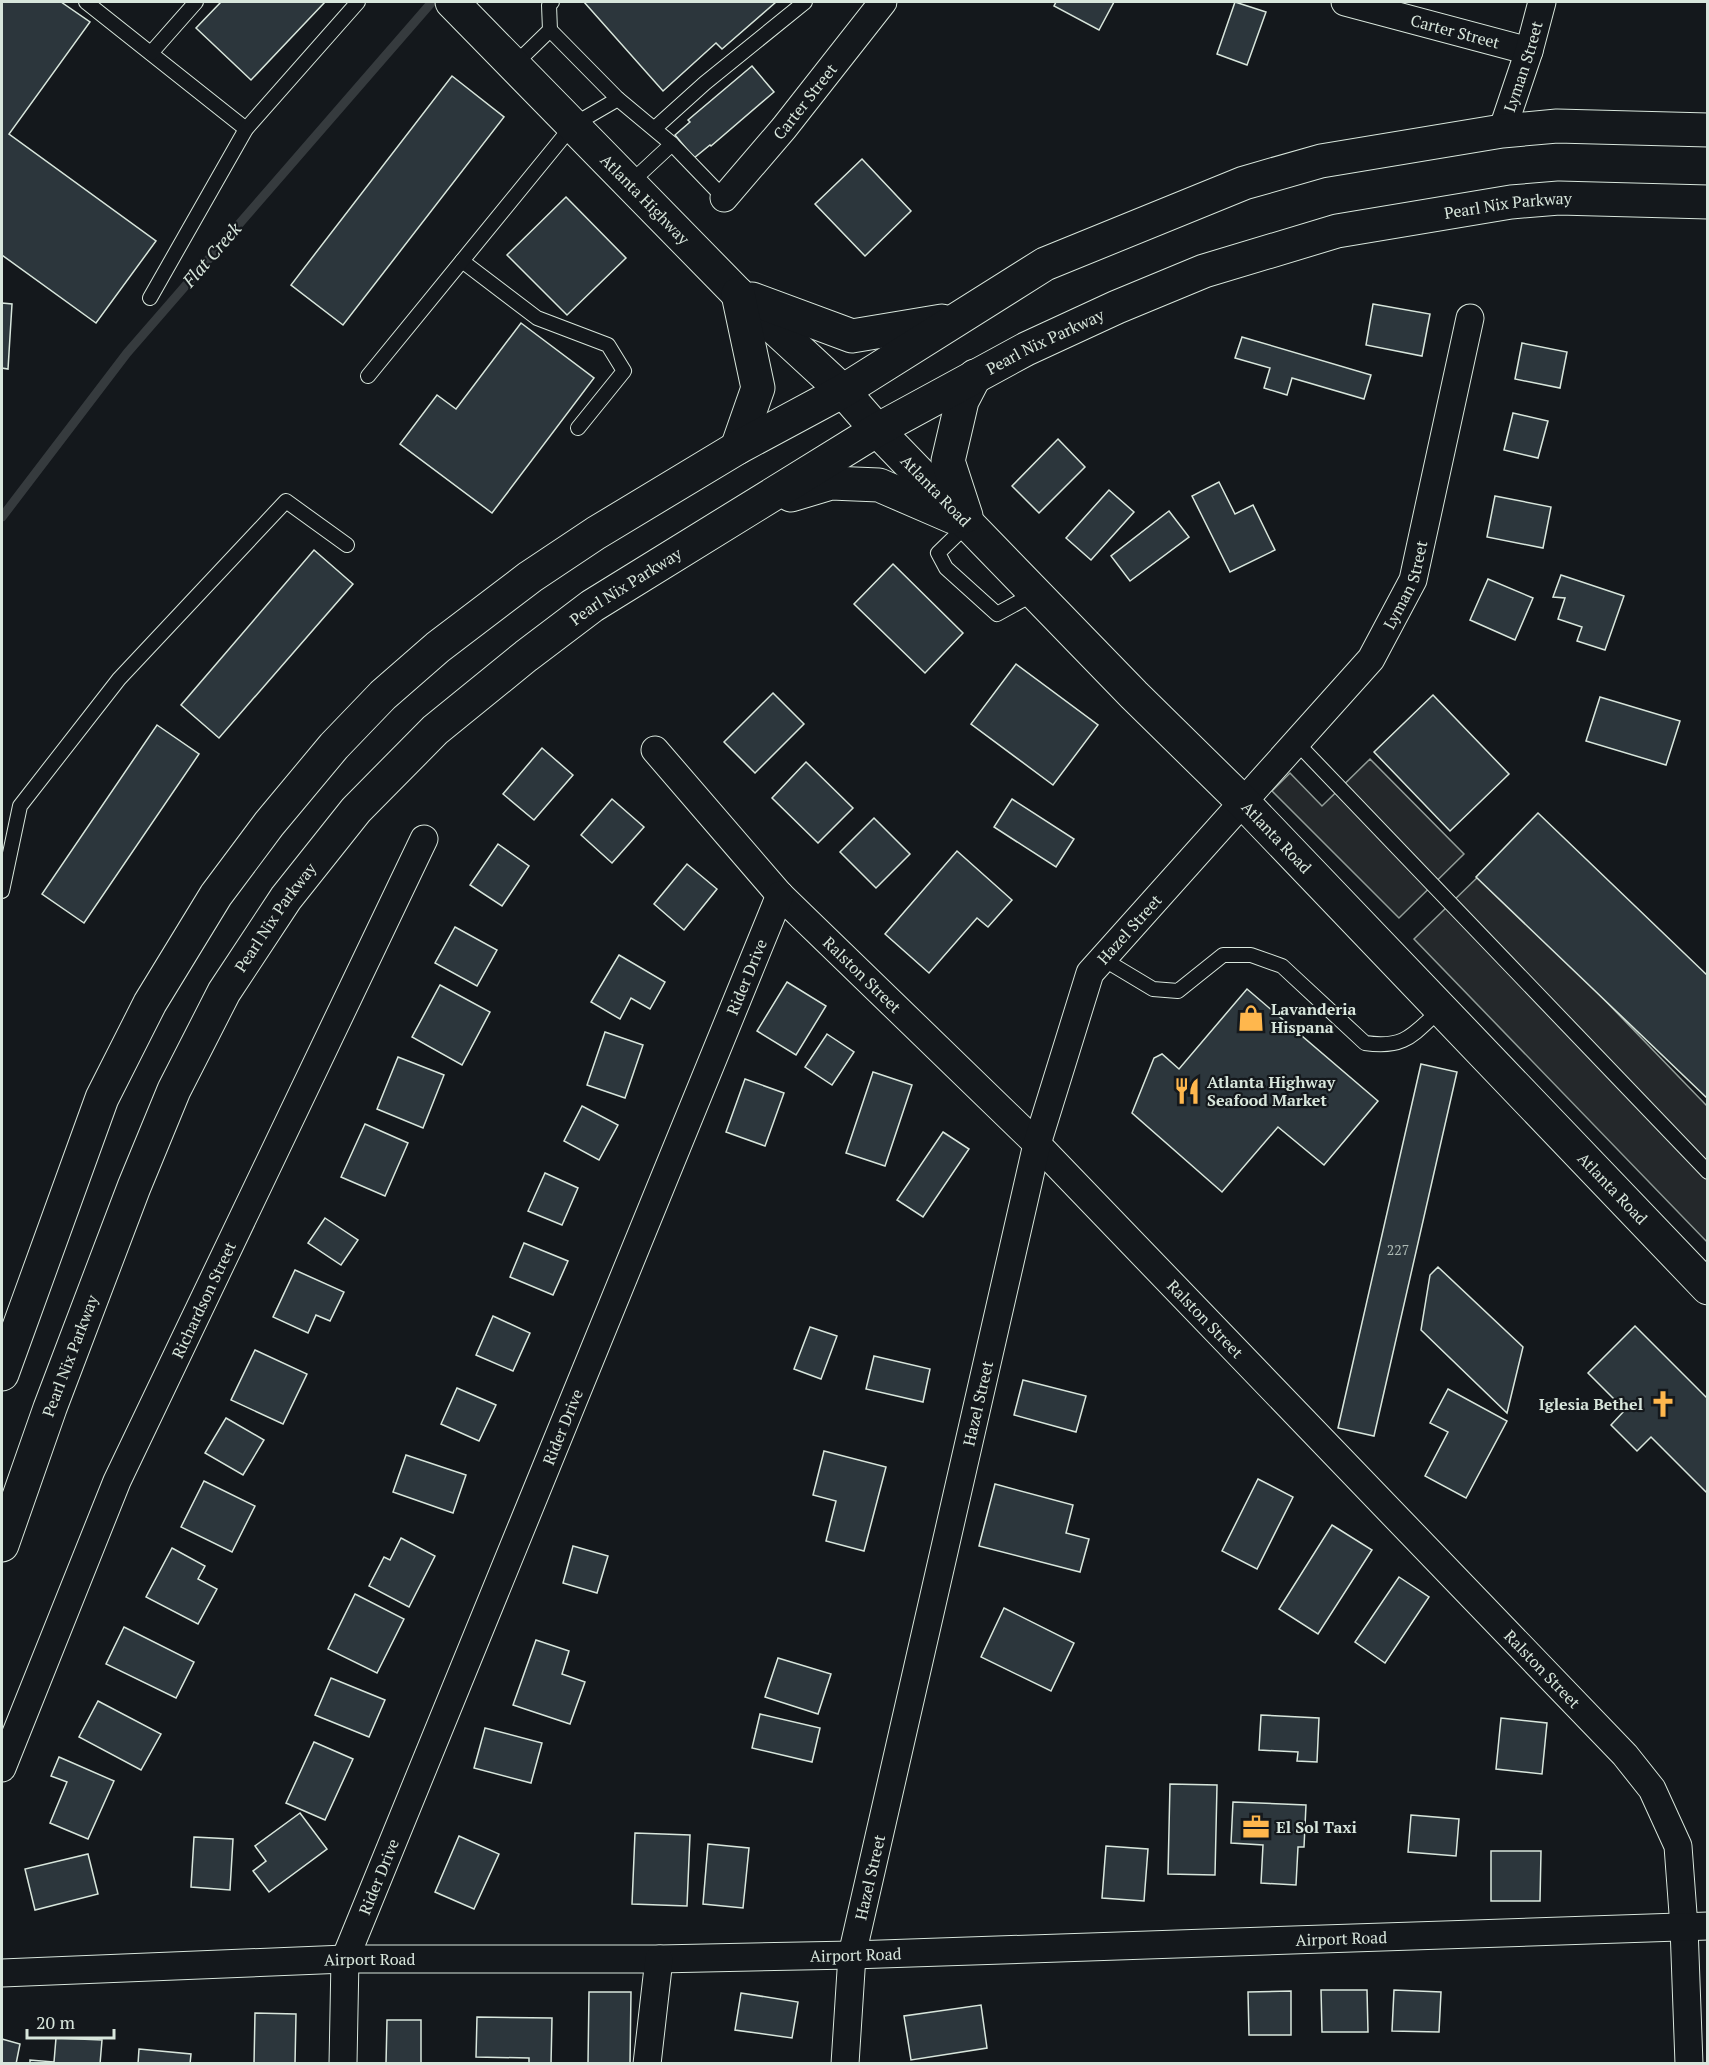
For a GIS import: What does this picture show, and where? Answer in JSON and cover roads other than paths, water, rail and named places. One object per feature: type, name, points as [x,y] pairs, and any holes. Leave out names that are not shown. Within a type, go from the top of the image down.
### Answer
[{"type":"main road","name":"Atlanta Highway","points":[[452,2],[738,294],[843,391]]},
{"type":"main road","points":[[2,1374],[102,1098],[150,1003],[216,895],[269,824],[334,746],[383,695],[438,647],[530,577],[577,545],[737,448],[843,391],[1045,264],[1244,183],[1321,161],[1502,131],[1557,126],[1707,129]]},
{"type":"main road","name":"Pearl Nix Parkway","points":[[2,1545],[54,1397],[134,1187],[174,1089],[224,992],[286,898],[356,810],[435,730],[526,656],[592,606],[877,430],[1026,349],[1204,271],[1337,231],[1511,202],[1559,198],[1707,202]]},
{"type":"main road","points":[[738,294],[852,336],[955,319]]},
{"type":"main road","points":[[737,448],[758,388],[738,294]]},
{"type":"main road","points":[[969,523],[948,461],[962,401],[975,376]]},
{"type":"main road","name":"Atlanta Road","points":[[843,391],[877,430],[1134,695],[1243,802],[1707,1288]]},
{"type":"main road","points":[[758,505],[831,483],[879,485],[969,523]]},
{"type":"street","name":"Carter Street","points":[[724,198],[784,128],[883,2]]},
{"type":"street","name":"Carter Street","points":[[1345,2],[1529,51]]},
{"type":"street","name":"Lyman Street","points":[[1502,131],[1529,51],[1542,2]]},
{"type":"street","name":"Lyman Street","points":[[1243,802],[1371,659],[1413,580],[1470,318]]},
{"type":"street","name":"Ralston Street","points":[[655,750],[780,895],[1037,1144],[1625,1755],[1652,1789],[1678,1846],[1696,1927],[1692,2046]]},
{"type":"street","name":"Hazel Street","points":[[845,2064],[852,1955],[1037,1144],[1090,973],[1243,802]]},
{"type":"street","name":"Richardson Street","points":[[2,1768],[117,1480],[424,839]]},
{"type":"street","name":"Rider Drive","points":[[345,1959],[780,895]]},
{"type":"street","name":"Airport Road","points":[[2,1973],[345,1959],[659,1959],[852,1955],[1696,1927]]},
{"type":"street","points":[[343,2064],[345,1959]]},
{"type":"street","points":[[647,2064],[659,1959]]},
{"type":"lane","points":[[86,2],[246,129]]},
{"type":"lane","points":[[151,53],[196,2]]},
{"type":"lane","points":[[150,298],[246,129],[358,2]]},
{"type":"lane","points":[[552,2],[549,5],[550,30],[618,99],[672,144],[724,198]]},
{"type":"lane","points":[[655,128],[705,83],[805,2]]},
{"type":"lane","points":[[508,58],[550,30]]},
{"type":"lane","points":[[368,376],[573,125],[618,99]]},
{"type":"lane","points":[[630,183],[672,144]]},
{"type":"lane","points":[[462,261],[537,318],[608,345],[624,371],[578,428]]},
{"type":"lane","points":[[2,891],[20,806],[119,679],[286,501],[347,545]]},
{"type":"lane","points":[[969,523],[939,552],[946,568],[997,614],[1035,592]]},
{"type":"lane","points":[[1296,742],[1707,1172]]},
{"type":"lane","points":[[1103,958],[1153,989],[1178,991],[1223,955],[1251,955],[1282,966],[1365,1043],[1382,1046],[1397,1044],[1404,1040],[1441,1009]]},
{"type":"waterway","name":"Flat Creek","points":[[2,517],[127,353],[432,2]]},
{"type":"place","name":"Lavanderia Hispana","points":[[1251,1018]]},
{"type":"place","name":"Atlanta Highway Seafood Market","points":[[1187,1091]]},
{"type":"place","name":"Iglesia Bethel","points":[[1663,1404]]},
{"type":"place","name":"El Sol Taxi","points":[[1256,1827]]}]
